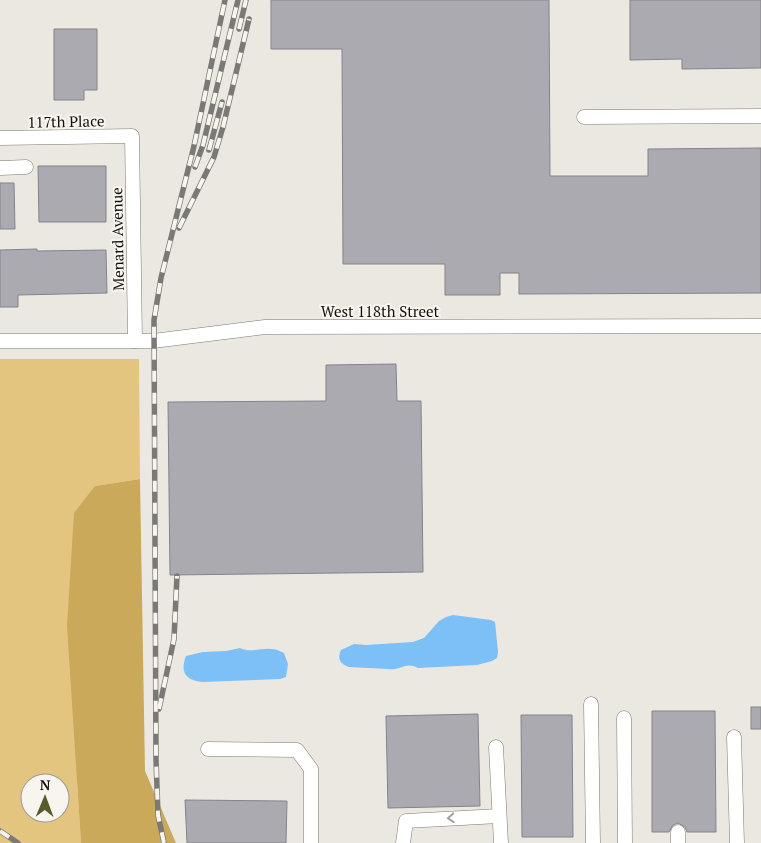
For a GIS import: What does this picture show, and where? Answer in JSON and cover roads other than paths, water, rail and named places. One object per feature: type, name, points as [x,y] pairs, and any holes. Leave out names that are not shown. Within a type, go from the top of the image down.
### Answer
[{"type":"street","points":[[584,117],[761,116]]},
{"type":"street","name":"117th Place","points":[[0,138],[132,136]]},
{"type":"street","name":"Menard Avenue","points":[[132,136],[135,341]]},
{"type":"street","points":[[0,168],[26,167]]},
{"type":"street","name":"West 118th Street","points":[[0,341],[153,341],[265,327],[761,326]]},
{"type":"street","points":[[591,704],[593,843]]},
{"type":"street","points":[[624,718],[625,843]]},
{"type":"street","points":[[734,737],[737,843]]},
{"type":"street","points":[[496,747],[500,843]]},
{"type":"street","points":[[208,749],[297,750],[311,770],[311,843]]},
{"type":"street","points":[[403,843],[406,820],[499,816]]},
{"type":"water","points":[[453,615],[495,622],[497,658],[477,665],[418,668],[410,665],[396,669],[349,667],[340,661],[341,650],[354,644],[413,642],[424,638],[439,621]]},
{"type":"water","points":[[240,648],[245,650],[272,649],[284,653],[288,664],[286,677],[280,679],[202,682],[191,679],[185,674],[184,662],[186,656]]},
{"type":"railway","points":[[164,843],[158,815],[156,759],[154,320],[161,278],[194,146],[225,0]]},
{"type":"railway","points":[[195,167],[203,145],[238,0]]},
{"type":"railway","points":[[239,29],[246,0]]},
{"type":"railway","points":[[179,228],[214,157],[249,19]]},
{"type":"railway","points":[[209,150],[222,102]]},
{"type":"railway","points":[[159,709],[174,639],[177,576]]},
{"type":"railway","points":[[0,831],[18,843]]}]
